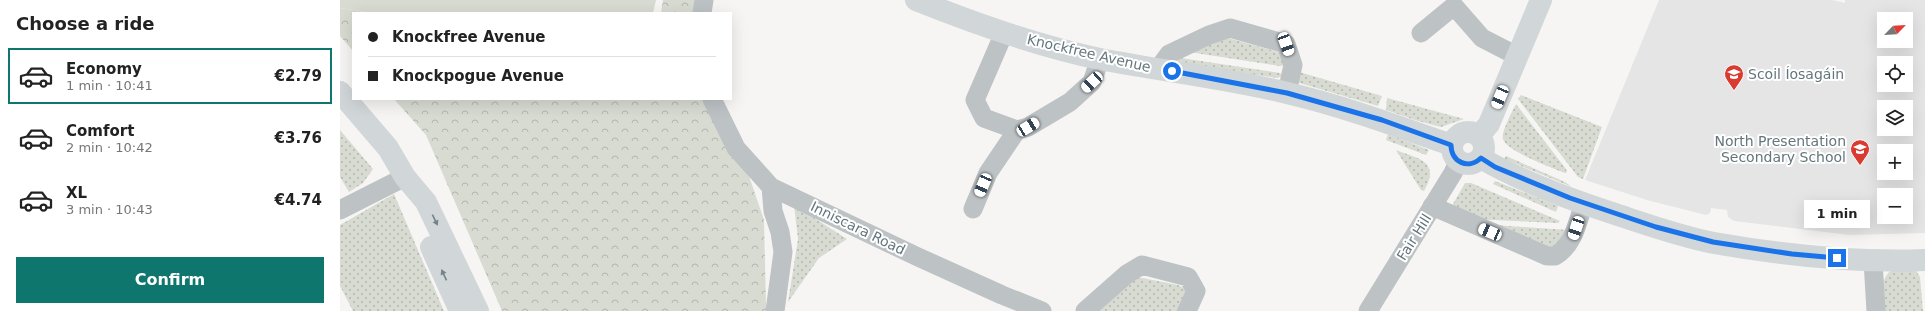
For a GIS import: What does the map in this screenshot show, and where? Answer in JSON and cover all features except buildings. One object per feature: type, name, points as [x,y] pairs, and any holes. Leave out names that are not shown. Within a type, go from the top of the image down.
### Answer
[{"type":"street","points":[[702,12],[704,0]]},
{"type":"street","name":"Knockfree Avenue","points":[[916,0],[1004,33],[1100,59],[1287,93],[1382,120],[1455,153]]},
{"type":"street","points":[[1480,136],[1489,124],[1517,56],[1537,1]]},
{"type":"street","points":[[1421,33],[1454,6],[1482,38],[1517,56]]},
{"type":"street","points":[[1158,69],[1169,54],[1209,35],[1230,28],[1286,44],[1293,65],[1287,93]]},
{"type":"street","points":[[1004,33],[975,100],[984,118],[1017,130],[1028,127],[1070,102],[1092,82],[1100,59]]},
{"type":"street","points":[[340,92],[388,148],[405,177],[426,202],[478,311]]},
{"type":"street","name":"Inniscara Road","points":[[712,100],[736,148],[772,187],[953,273],[1042,311]]},
{"type":"street","points":[[973,209],[988,173],[1017,130]]},
{"type":"street","points":[[1471,132],[1480,136],[1484,149],[1481,158],[1473,164],[1463,164],[1455,153],[1453,140],[1460,133],[1471,132]]},
{"type":"street","name":"Fair Hill","points":[[1368,311],[1432,206],[1455,153]]},
{"type":"street","points":[[1481,158],[1495,167],[1584,204],[1656,227],[1713,242],[1792,254],[1873,261],[1925,260]]},
{"type":"street","points":[[340,210],[405,177]]},
{"type":"street","points":[[405,177],[413,208],[460,311]]},
{"type":"street","points":[[772,187],[773,211],[780,232],[783,252],[776,311]]},
{"type":"street","points":[[1432,206],[1547,256],[1555,256],[1567,248],[1572,239],[1584,204]]},
{"type":"street","points":[[1873,261],[1876,311]]},
{"type":"street","points":[[1085,311],[1127,274],[1142,265],[1188,277],[1196,291],[1186,311]]},
{"type":"shaded area","name":"Scoil Íosagáin","points":[[1659,0],[1832,0],[1845,3],[1845,0],[1925,0],[1925,233],[1849,235],[1734,221],[1728,217],[1727,210],[1711,208],[1710,213],[1706,215],[1647,200],[1585,180]]},
{"type":"green space","points":[[340,0],[656,0],[653,12],[366,12],[340,8]]},
{"type":"green space","points":[[663,0],[698,0],[697,12],[661,12]]},
{"type":"green space","points":[[340,8],[366,12],[352,12],[352,50],[340,36]]},
{"type":"green space","points":[[1221,36],[1278,52],[1284,55],[1287,65],[1280,66],[1189,52]]},
{"type":"green space","points":[[1181,58],[1280,73],[1283,76],[1277,78],[1169,63]]},
{"type":"green space","points":[[1299,72],[1382,96],[1378,106],[1296,82]]},
{"type":"green space","points":[[1521,95],[1602,127],[1583,179],[1578,177],[1518,99]]},
{"type":"green space","points":[[1387,98],[1464,119],[1441,127],[1418,121],[1386,110]]},
{"type":"green space","points":[[395,100],[710,100],[749,176],[764,220],[766,305],[768,311],[502,311],[426,135]]},
{"type":"green space","points":[[1516,104],[1567,172],[1565,173],[1531,159],[1512,149],[1506,144],[1503,139],[1504,132]]},
{"type":"green space","points":[[340,130],[373,169],[363,183],[349,192],[340,177]]},
{"type":"green space","points":[[1388,134],[1429,150],[1426,155],[1386,140]]},
{"type":"green space","points":[[1396,150],[1419,159],[1429,167],[1429,181],[1424,191],[1421,190]]},
{"type":"green space","points":[[1506,156],[1565,182],[1572,187],[1504,159]]},
{"type":"green space","points":[[1495,181],[1558,206],[1556,212],[1493,184]]},
{"type":"green space","points":[[1465,183],[1471,183],[1560,221],[1558,223],[1473,219],[1456,211],[1453,204]]},
{"type":"green space","points":[[394,194],[444,311],[353,311],[340,286],[340,225]]},
{"type":"green space","points":[[794,205],[847,239],[819,258],[788,302],[798,239]]},
{"type":"green space","points":[[1480,224],[1568,230],[1554,251]]},
{"type":"green space","points":[[1894,268],[1915,269],[1920,277],[1923,311],[1883,311],[1883,282],[1889,272]]},
{"type":"green space","points":[[1137,277],[1178,285],[1187,290],[1180,311],[1098,311]]},
{"type":"place","name":"Scoil Íosagáin","points":[[1734,91]]},
{"type":"place","name":"North Presentation Secondary School","points":[[1860,166]]},
{"type":"route","points":[[1172,71],[1287,93],[1382,120],[1451,145],[1451,150],[1455,158],[1458,162],[1463,164],[1473,164],[1481,158],[1495,167],[1584,204],[1656,227],[1713,242],[1792,254],[1837,258]]}]
